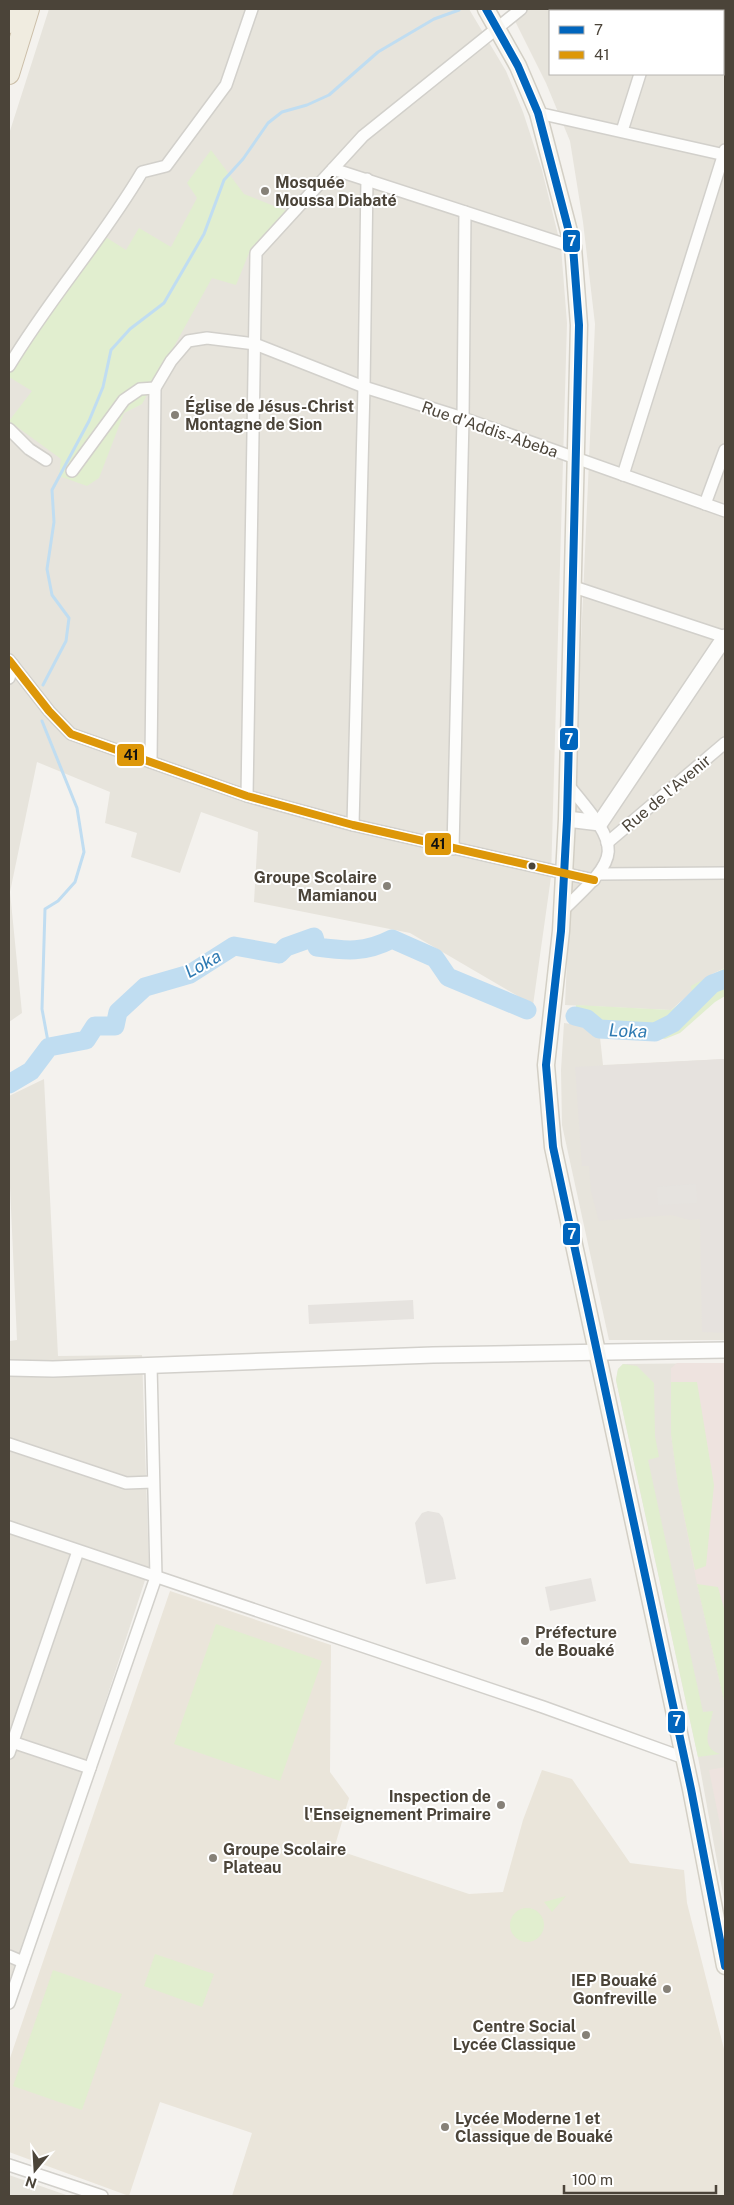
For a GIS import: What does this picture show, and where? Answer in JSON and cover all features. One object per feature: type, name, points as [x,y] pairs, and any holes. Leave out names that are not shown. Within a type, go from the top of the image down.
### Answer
[{"type":"highway","points":[[9,23],[14,9]]},
{"type":"highway","points":[[9,74],[30,9]]},
{"type":"main road","points":[[486,9],[498,27],[518,66],[538,113],[573,247],[580,325],[568,819],[562,911],[546,1064],[553,1146],[684,1758],[725,1966]]},
{"type":"street","points":[[9,366],[32,326],[95,240],[118,213],[142,172],[166,166],[226,85],[252,9]]},
{"type":"street","points":[[247,796],[256,344],[255,257],[257,250],[363,136],[521,9]]},
{"type":"street","points":[[622,131],[640,75]]},
{"type":"street","points":[[538,113],[725,153],[623,475]]},
{"type":"street","points":[[334,169],[573,247]]},
{"type":"street","points":[[353,825],[364,387],[367,179]]},
{"type":"street","points":[[453,849],[463,418],[464,212]]},
{"type":"street","name":"Rue d'Addis-Abeba","points":[[155,388],[171,361],[188,341],[207,338],[256,344],[364,387],[463,418],[725,511]]},
{"type":"street","points":[[72,471],[124,400],[140,389],[155,388],[151,762]]},
{"type":"street","points":[[9,429],[29,449],[46,460]]},
{"type":"street","points":[[705,504],[725,450]]},
{"type":"street","points":[[574,587],[725,637],[600,823]]},
{"type":"street","points":[[11,663],[69,733],[247,796],[353,825],[453,849],[493,855],[565,874],[597,877],[725,873]]},
{"type":"street","points":[[9,678],[11,663]]},
{"type":"street","name":"Rue de l'Avenir","points":[[607,843],[725,743]]},
{"type":"street","points":[[562,911],[597,877],[607,862],[607,843],[600,823],[569,786]]},
{"type":"street","points":[[568,819],[600,823]]},
{"type":"street","points":[[9,1368],[598,1351],[725,1350]]},
{"type":"street","points":[[9,2003],[156,1577],[152,1482],[151,1365]]},
{"type":"street","points":[[9,1444],[126,1483],[152,1482]]},
{"type":"street","points":[[9,1528],[543,1707],[684,1758]]},
{"type":"street","points":[[78,1550],[10,1745],[90,1768]]},
{"type":"street","points":[[9,1956],[23,1962]]},
{"type":"street","points":[[9,2165],[102,2196]]},
{"type":"shaded area","points":[[49,9],[469,9],[506,71],[523,112],[542,170],[561,247],[567,323],[551,877],[533,1005],[410,933],[254,902],[258,832],[201,812],[180,873],[131,857],[137,833],[105,823],[110,792],[37,762],[10,892],[22,1013],[9,1022],[9,134]]},
{"type":"shaded area","points":[[509,9],[725,9],[725,968],[712,974],[671,1010],[565,1005],[595,324],[583,222],[570,141],[546,83]]},
{"type":"shaded area","points":[[564,1023],[599,1028],[603,1065],[725,1059],[725,1340],[609,1340],[562,1125],[561,1070]]},
{"type":"shaded area","points":[[725,1059],[725,1333],[702,1332],[700,1219],[689,1220],[672,1215],[599,1221],[591,1191],[589,1166],[582,1166],[575,1067]]},
{"type":"shaded area","points":[[44,1079],[58,1356],[142,1355],[149,1568],[9,1997],[9,1341],[17,1340],[9,1165],[9,1096]]},
{"type":"shaded area","points":[[696,1184],[697,1203],[658,1205],[657,1187]]},
{"type":"shaded area","points":[[413,1300],[414,1319],[309,1324],[308,1305]]},
{"type":"shaded area","points":[[677,1363],[725,1363],[725,1705],[697,1584],[678,1486],[671,1434],[671,1368]]},
{"type":"shaded area","points":[[725,1363],[725,1905],[698,1757],[616,1380],[618,1369],[623,1364]]},
{"type":"shaded area","points":[[428,1511],[439,1513],[443,1518],[456,1579],[426,1584],[415,1523],[422,1513]]},
{"type":"shaded area","points":[[591,1578],[596,1601],[550,1611],[545,1587]]},
{"type":"shaded area","points":[[170,1591],[331,1645],[330,1772],[349,1798],[334,1849],[469,1894],[503,1892],[523,1820],[542,1770],[572,1779],[630,1863],[684,1870],[687,1903],[725,2053],[725,2196],[232,2196],[252,2133],[160,2102],[129,2196],[9,2152],[9,2061]]},
{"type":"shaded area","points":[[725,1767],[725,1849],[709,1770]]},
{"type":"shaded area","points":[[9,2175],[69,2196],[9,2196]]},
{"type":"green space","points":[[211,150],[244,194],[289,212],[251,248],[236,285],[212,278],[142,404],[124,413],[99,478],[87,486],[59,476],[61,459],[9,421],[32,391],[9,377],[9,367],[104,236],[126,250],[139,228],[171,247],[197,198],[187,183]]},
{"type":"green space","points":[[725,968],[725,996],[715,1002],[680,1033],[665,1039],[574,1025],[576,1005],[671,1010],[692,994],[691,986]]},
{"type":"green space","points":[[623,1364],[637,1366],[654,1383],[655,1436],[659,1457],[648,1460],[703,1712],[713,1711],[708,1730],[708,1742],[714,1751],[720,1754],[698,1757],[616,1380],[618,1369]]},
{"type":"green space","points":[[671,1382],[697,1382],[714,1485],[706,1566],[695,1570],[678,1486],[671,1434]]},
{"type":"green space","points":[[697,1584],[718,1587],[725,1612],[725,1705]]},
{"type":"green space","points":[[216,1624],[322,1661],[280,1781],[174,1744]]},
{"type":"green space","points":[[566,1896],[552,1912],[544,1902]]},
{"type":"green space","points":[[527,1908],[534,1909],[539,1913],[543,1918],[543,1932],[539,1937],[534,1941],[527,1942],[520,1941],[515,1937],[511,1932],[510,1925],[511,1918],[515,1913],[520,1909]]},
{"type":"green space","points":[[155,1954],[214,1974],[202,2007],[144,1986]]},
{"type":"green space","points":[[53,1970],[122,1994],[82,2110],[13,2086]]},
{"type":"waterway","points":[[43,685],[66,641],[69,618],[52,595],[47,569],[54,522],[52,490],[89,421],[103,387],[111,350],[130,329],[164,303],[204,234],[224,180],[243,159],[268,123],[282,112],[307,105],[329,95],[378,52],[434,19],[459,10]]},
{"type":"waterway","points":[[42,721],[77,808],[84,852],[75,882],[58,901],[45,909],[42,1009],[49,1047]]},
{"type":"waterway","name":"Loka","points":[[9,1084],[31,1071],[49,1047],[86,1040],[95,1026],[115,1026],[118,1012],[145,987],[190,974],[234,946],[279,954],[286,947],[314,937],[317,947],[346,950],[373,947],[392,939],[435,958],[448,977],[527,1010]]},
{"type":"waterway","name":"Loka","points":[[575,1016],[587,1019],[599,1029],[655,1032],[673,1023],[712,984],[725,979]]},
{"type":"transit line","name":"7","points":[[486,9],[518,66],[538,113],[573,247],[579,325],[567,819],[561,931],[546,1065],[553,1147],[691,1789],[725,1966]]},
{"type":"transit line","name":"41","points":[[9,660],[49,711],[71,734],[247,796],[353,825],[594,880]]},
{"type":"place","name":"Mosquée Moussa Diabaté","points":[[265,191]]},
{"type":"place","name":"Église de Jésus-Christ Montagne de Sion","points":[[175,415]]},
{"type":"place","name":"Groupe Scolaire Mamianou","points":[[387,886]]},
{"type":"place","name":"Préfecture de Bouaké","points":[[525,1641]]},
{"type":"place","name":"Inspection de l'Enseignement Primaire","points":[[501,1805]]},
{"type":"place","name":"Groupe Scolaire Plateau","points":[[213,1858]]},
{"type":"place","name":"IEP Bouaké Gonfreville","points":[[667,1989]]},
{"type":"place","name":"Centre Social Lycée Classique","points":[[586,2035]]},
{"type":"place","name":"Lycée Moderne 1 et Classique de Bouaké","points":[[445,2127]]}]
